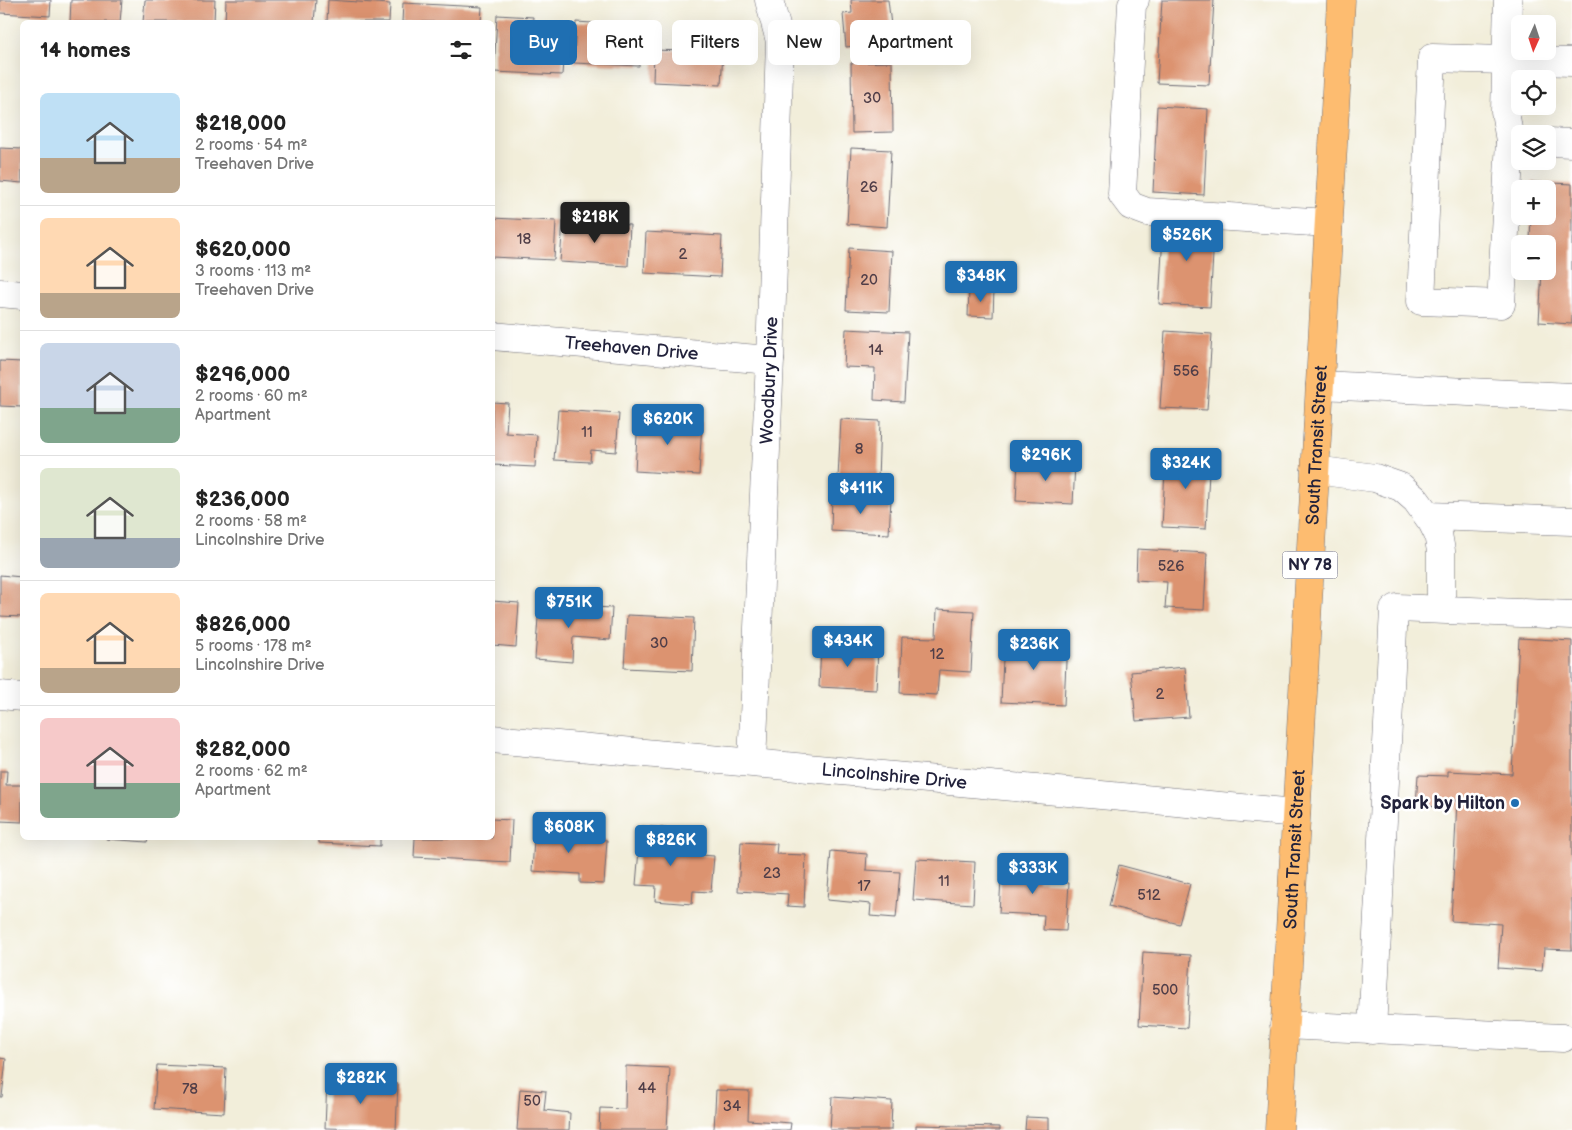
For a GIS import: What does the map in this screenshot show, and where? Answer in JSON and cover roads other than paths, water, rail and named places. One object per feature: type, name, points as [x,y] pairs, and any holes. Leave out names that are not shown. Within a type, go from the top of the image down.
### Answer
[{"type":"highway","name":"South Transit Street","points":[[1278,1130],[1341,0]]},
{"type":"street","name":"Woodbury Drive","points":[[752,762],[770,360],[780,41],[769,0]]},
{"type":"street","points":[[1135,0],[1132,4],[1122,194],[1131,206],[1147,212],[1329,223]]},
{"type":"street","points":[[1508,0],[1504,111],[1511,130]]},
{"type":"street","points":[[1513,170],[1501,304],[1421,301],[1432,58],[1572,62]]},
{"type":"street","points":[[1556,142],[1572,143]]},
{"type":"street","points":[[0,293],[20,295]]},
{"type":"street","name":"Treehaven Drive","points":[[495,336],[770,360]]},
{"type":"street","points":[[1320,385],[1572,397]]},
{"type":"street","points":[[1315,470],[1375,478],[1401,487],[1416,500],[1438,534],[1441,551],[1441,609]]},
{"type":"street","points":[[1428,516],[1572,521]]},
{"type":"street","points":[[1372,1030],[1394,610],[1397,608],[1441,609],[1572,615]]},
{"type":"street","points":[[0,695],[20,697]]},
{"type":"street","name":"Lincolnshire Drive","points":[[495,739],[1296,813]]},
{"type":"street","points":[[1284,1026],[1563,1038]]},
{"type":"place","name":"Spark by Hilton","points":[[1515,803]]}]
